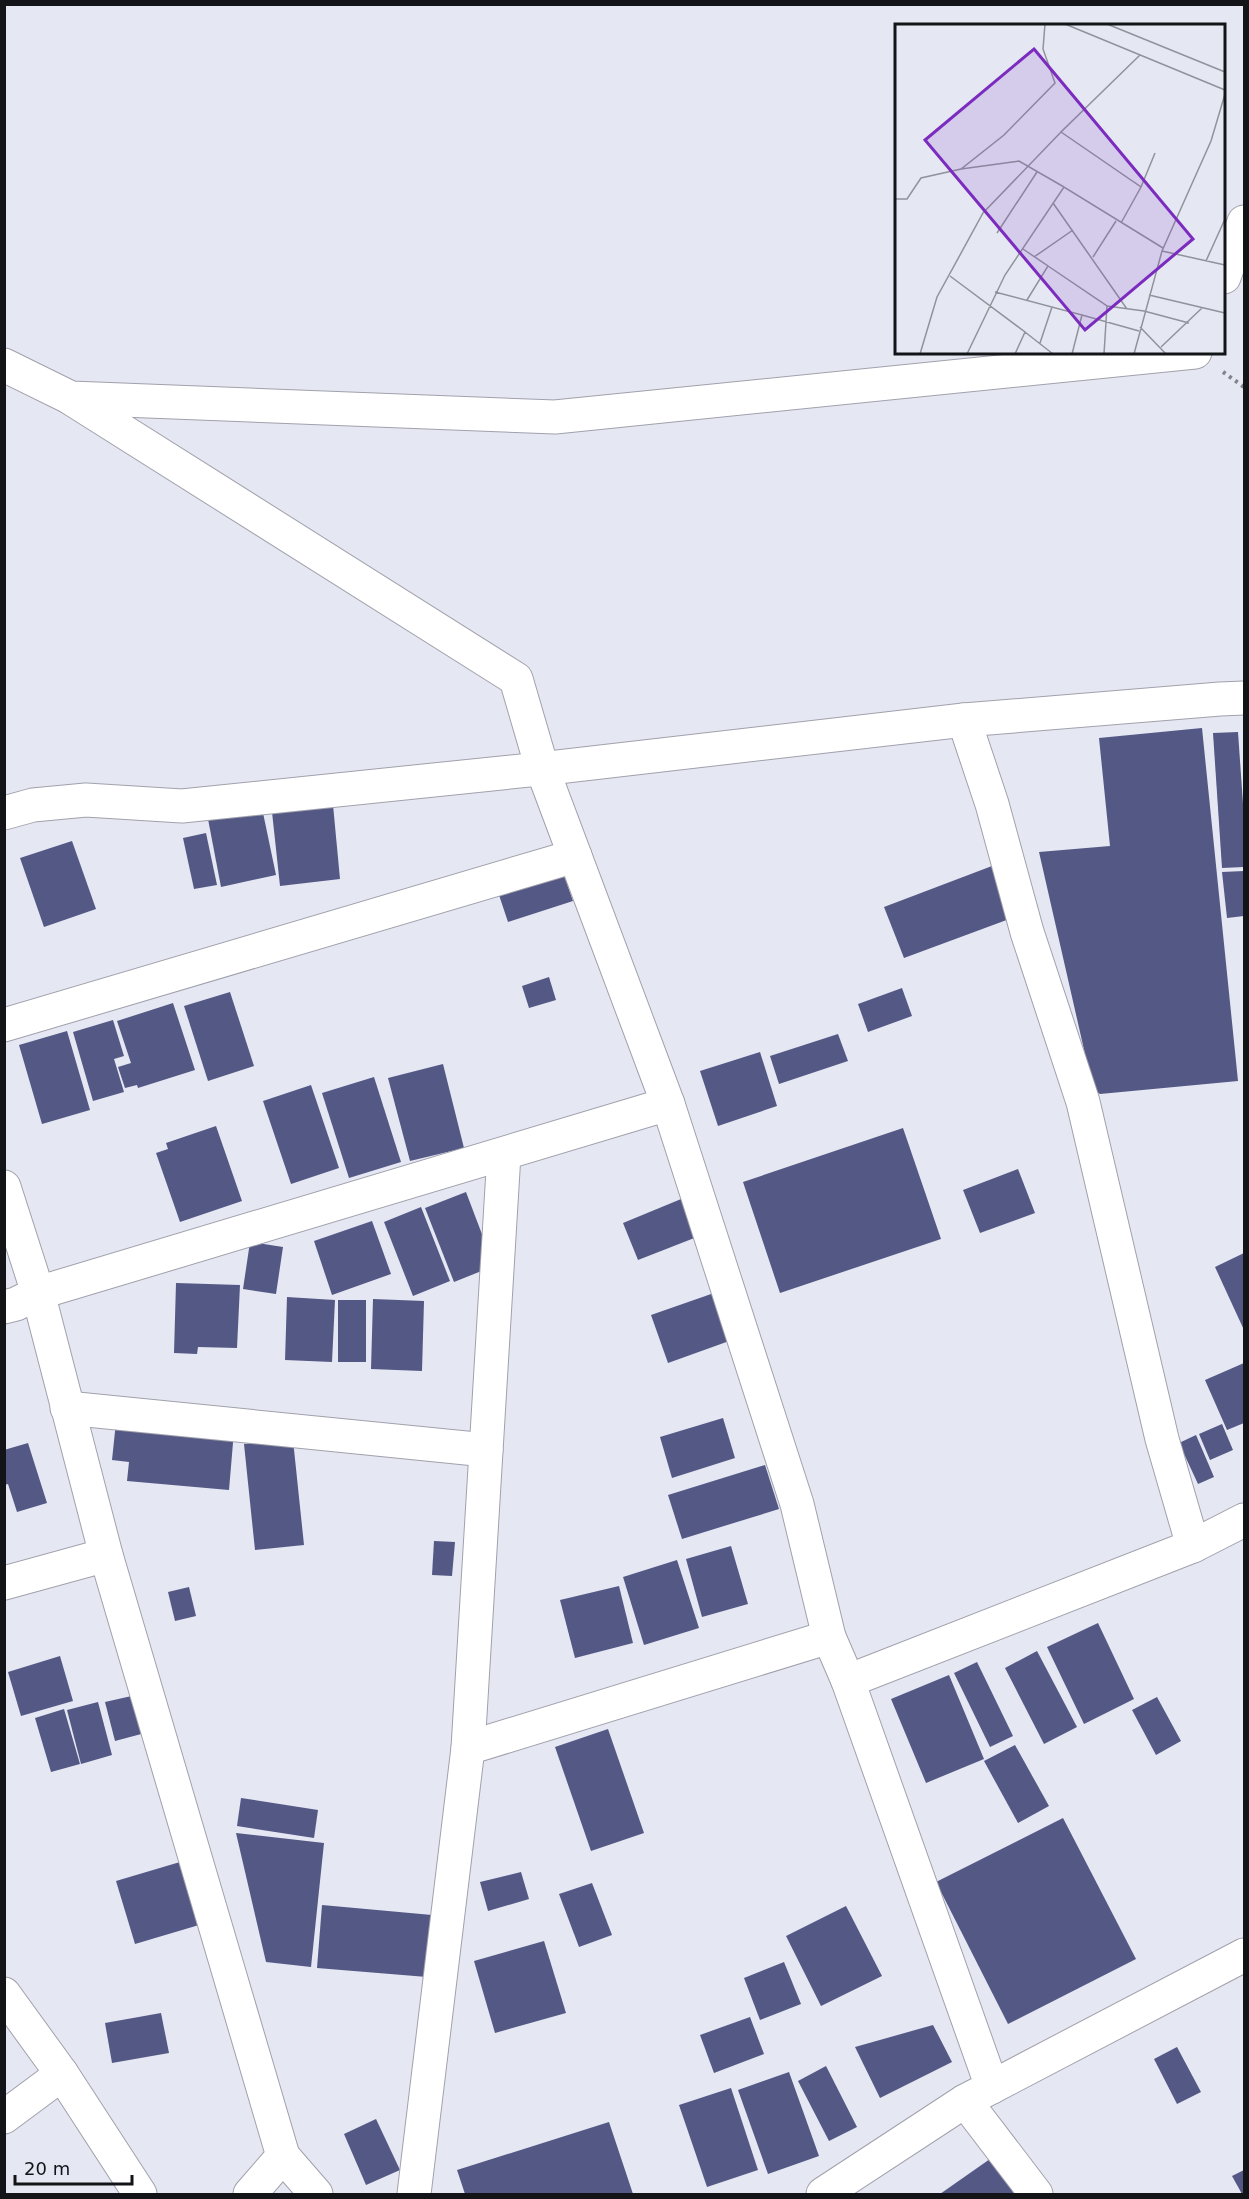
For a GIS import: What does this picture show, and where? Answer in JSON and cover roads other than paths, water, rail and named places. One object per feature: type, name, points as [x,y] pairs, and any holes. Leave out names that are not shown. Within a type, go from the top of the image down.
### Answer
[{"type":"street","points":[[1225,275],[1245,222]]},
{"type":"street","points":[[71,398],[555,417],[1175,354]]},
{"type":"street","points":[[4,365],[71,398],[516,679],[542,768],[668,1104],[797,1504],[829,1637],[848,1681],[978,2094],[1036,2194]]},
{"type":"street","points":[[4,813],[33,805],[86,800],[182,806],[964,720],[1220,699],[1245,699]]},
{"type":"street","points":[[964,720],[992,804],[1027,932],[1083,1102],[1162,1439],[1193,1546]]},
{"type":"street","points":[[4,1025],[575,856]]},
{"type":"street","points":[[4,1307],[38,1293],[668,1104]]},
{"type":"street","points":[[414,2194],[468,1748],[504,1154]]},
{"type":"street","points":[[4,1187],[38,1293],[106,1554],[283,2156],[316,2194]]},
{"type":"street","points":[[67,1408],[486,1450]]},
{"type":"street","points":[[848,1681],[1193,1546],[1245,1520]]},
{"type":"street","points":[[4,1583],[106,1554]]},
{"type":"street","points":[[468,1748],[829,1637]]},
{"type":"street","points":[[822,2194],[978,2094],[1245,1955]]},
{"type":"street","points":[[4,1994],[62,2074],[140,2194]]},
{"type":"street","points":[[4,2117],[62,2074]]},
{"type":"street","points":[[250,2194],[283,2156]]}]
